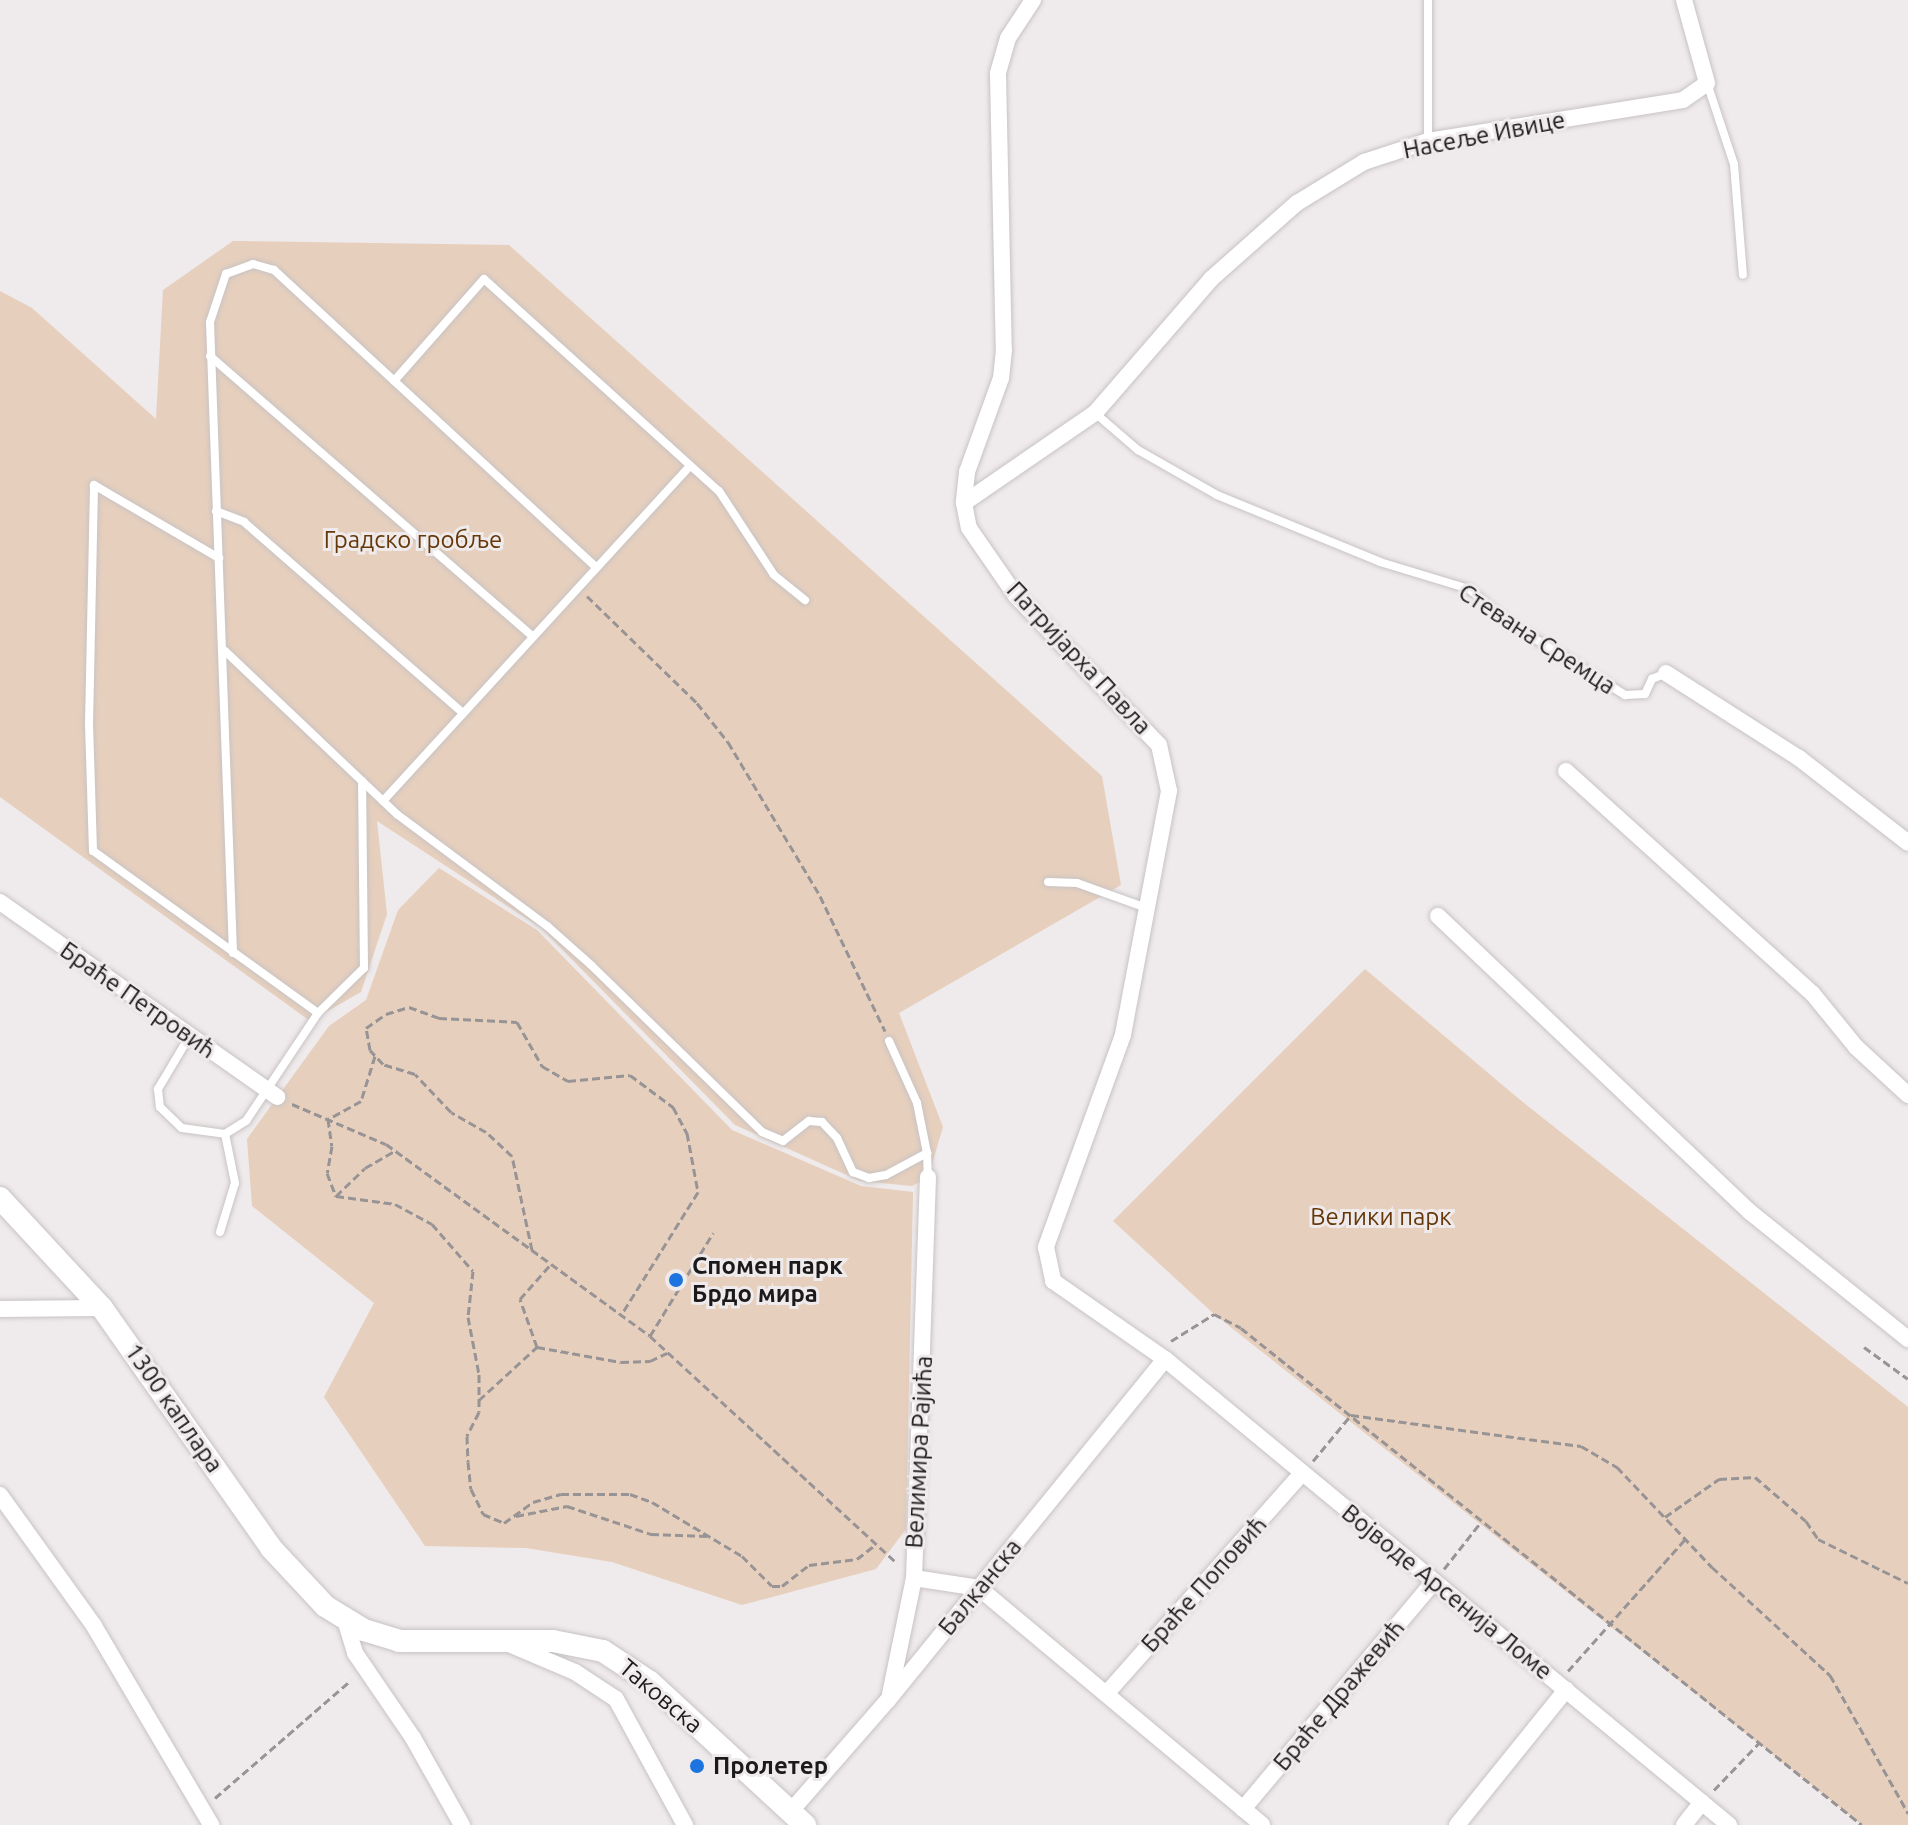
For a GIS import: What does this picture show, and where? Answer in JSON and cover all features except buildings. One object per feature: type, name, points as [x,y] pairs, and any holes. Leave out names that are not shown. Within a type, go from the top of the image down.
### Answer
[{"type":"street","name":"Патријарха Павла","points":[[1033,0],[1008,38],[998,74],[1004,350],[1001,378],[967,472],[964,503],[969,528],[1016,596],[1159,745],[1169,791],[1123,1035],[1046,1247],[1053,1281],[1160,1356]]},
{"type":"street","points":[[1684,0],[1707,83]]},
{"type":"street","name":"Насеље Ивице","points":[[964,503],[1095,413],[1211,279],[1297,203],[1364,162],[1428,141],[1683,100],[1707,83]]},
{"type":"street","name":"Стевана Сремца","points":[[1666,673],[1799,758],[1908,843]]},
{"type":"street","points":[[1566,771],[1812,993],[1856,1047],[1908,1095]]},
{"type":"street","name":"Браће Петровић","points":[[0,902],[272,1094]]},
{"type":"street","points":[[1438,916],[1750,1212],[1908,1339]]},
{"type":"street","name":"Велимира Рајића","points":[[928,1177],[914,1578],[979,1588]]},
{"type":"street","name":"1300 каплара","points":[[0,1198],[102,1308],[284,1565],[345,1620]]},
{"type":"street","points":[[0,1309],[102,1308]]},
{"type":"street","name":"Војводе Арсенија Ломе","points":[[1160,1356],[1729,1825]]},
{"type":"street","name":"Балканска","points":[[798,1818],[1160,1356]]},
{"type":"street","name":"Браће Поповић","points":[[1106,1694],[1302,1473]]},
{"type":"street","points":[[0,1495],[94,1626],[208,1818]]},
{"type":"street","points":[[888,1700],[914,1578]]},
{"type":"street","name":"Браће Дражевић","points":[[1243,1809],[1434,1581]]},
{"type":"street","points":[[979,1588],[1262,1825]]},
{"type":"street","points":[[345,1620],[365,1669],[413,1738],[462,1825]]},
{"type":"street","name":"Таковска","points":[[345,1620],[399,1641],[571,1643],[617,1658],[798,1818]]},
{"type":"street","points":[[506,1643],[575,1672],[616,1699],[685,1825]]},
{"type":"street","points":[[1457,1825],[1562,1687]]},
{"type":"street","points":[[1684,1825],[1702,1802]]},
{"type":"lane","points":[[1428,0],[1428,141]]},
{"type":"lane","points":[[1707,83],[1734,164],[1743,275]]},
{"type":"lane","points":[[233,953],[225,651],[210,356],[210,322],[218,290],[226,274],[253,264],[274,270],[594,565]]},
{"type":"lane","points":[[394,381],[484,279],[719,491],[774,575],[805,600]]},
{"type":"lane","points":[[210,356],[531,635]]},
{"type":"lane","name":"Стевана Сремца","points":[[1095,413],[1138,450],[1217,495],[1380,562],[1469,589],[1505,620],[1625,695],[1645,694],[1652,679],[1666,673]]},
{"type":"lane","points":[[383,801],[594,565],[689,467]]},
{"type":"lane","points":[[219,558],[94,485],[89,725],[93,851],[318,1013]]},
{"type":"lane","points":[[216,511],[244,522],[462,712]]},
{"type":"lane","points":[[225,651],[383,801],[547,926],[762,1132],[783,1141],[809,1121],[822,1122],[837,1138],[853,1172],[869,1178],[927,1153]]},
{"type":"lane","points":[[189,1037],[158,1089],[160,1107],[182,1128],[225,1134],[246,1121],[272,1094],[318,1013],[364,968],[362,781]]},
{"type":"lane","points":[[1048,882],[1077,883],[1148,908]]},
{"type":"lane","points":[[889,1041],[917,1103],[927,1153],[928,1177]]},
{"type":"lane","points":[[220,1232],[235,1183],[225,1134]]},
{"type":"path","points":[[575,586],[697,703],[728,742],[840,932],[889,1041]]},
{"type":"path","points":[[328,1119],[361,1101],[375,1056],[366,1028],[386,1014],[409,1007],[439,1018],[517,1022],[542,1066],[568,1081],[630,1075],[673,1107],[687,1133],[698,1192],[621,1315]]},
{"type":"path","points":[[375,1056],[397,1071],[415,1074],[451,1112],[486,1132],[512,1156],[532,1250]]},
{"type":"path","points":[[272,1094],[395,1151],[650,1336],[914,1578]]},
{"type":"path","points":[[328,1119],[332,1146],[327,1173],[336,1196]]},
{"type":"path","points":[[336,1196],[365,1168],[395,1151]]},
{"type":"path","points":[[336,1196],[395,1204],[432,1224],[473,1271],[468,1317],[479,1400],[467,1436],[471,1489],[483,1514],[495,1523],[567,1506],[651,1534],[709,1536]]},
{"type":"path","points":[[650,1336],[713,1233]]},
{"type":"path","points":[[537,1347],[520,1299],[551,1264]]},
{"type":"path","points":[[1160,1356],[1214,1314],[1241,1328],[1862,1825]]},
{"type":"path","points":[[479,1400],[537,1347]]},
{"type":"path","points":[[537,1347],[621,1362],[650,1361],[668,1352]]},
{"type":"path","points":[[1864,1347],[1908,1379]]},
{"type":"path","points":[[1302,1473],[1351,1415]]},
{"type":"path","points":[[1351,1415],[1581,1446],[1617,1467],[1685,1539],[1830,1675],[1908,1813]]},
{"type":"path","points":[[1665,1517],[1719,1479],[1755,1477],[1806,1521],[1818,1539],[1908,1583]]},
{"type":"path","points":[[513,1517],[533,1502],[561,1494],[630,1494],[742,1556],[772,1586],[782,1586],[809,1565],[857,1559],[876,1544]]},
{"type":"path","points":[[1434,1581],[1482,1520]]},
{"type":"path","points":[[1562,1687],[1610,1623],[1685,1539]]},
{"type":"path","points":[[208,1818],[272,1745],[365,1669]]},
{"type":"path","points":[[1702,1802],[1759,1743]]},
{"type":"green space","name":"Градско гробље","points":[[233,241],[509,245],[1102,776],[1121,885],[899,1013],[943,1127],[928,1177],[912,1186],[860,1181],[735,1125],[541,928],[377,821],[387,914],[361,992],[310,1021],[0,797],[0,291],[32,308],[156,419],[163,290]]},
{"type":"green space","name":"Спомен парк Брдо мира","points":[[439,868],[537,930],[732,1130],[861,1186],[913,1192],[906,1529],[876,1569],[742,1605],[612,1562],[526,1548],[425,1546],[324,1397],[374,1303],[252,1206],[247,1139],[329,1026],[366,1000],[398,910]]},
{"type":"green space","name":"Велики парк","points":[[1365,969],[1519,1099],[1908,1407],[1908,1825],[1862,1825],[1214,1314],[1113,1221]]},
{"type":"place","name":"Спомен парк Брдо мира","points":[[676,1280]]},
{"type":"place","name":"Пролетер","points":[[697,1766]]}]
